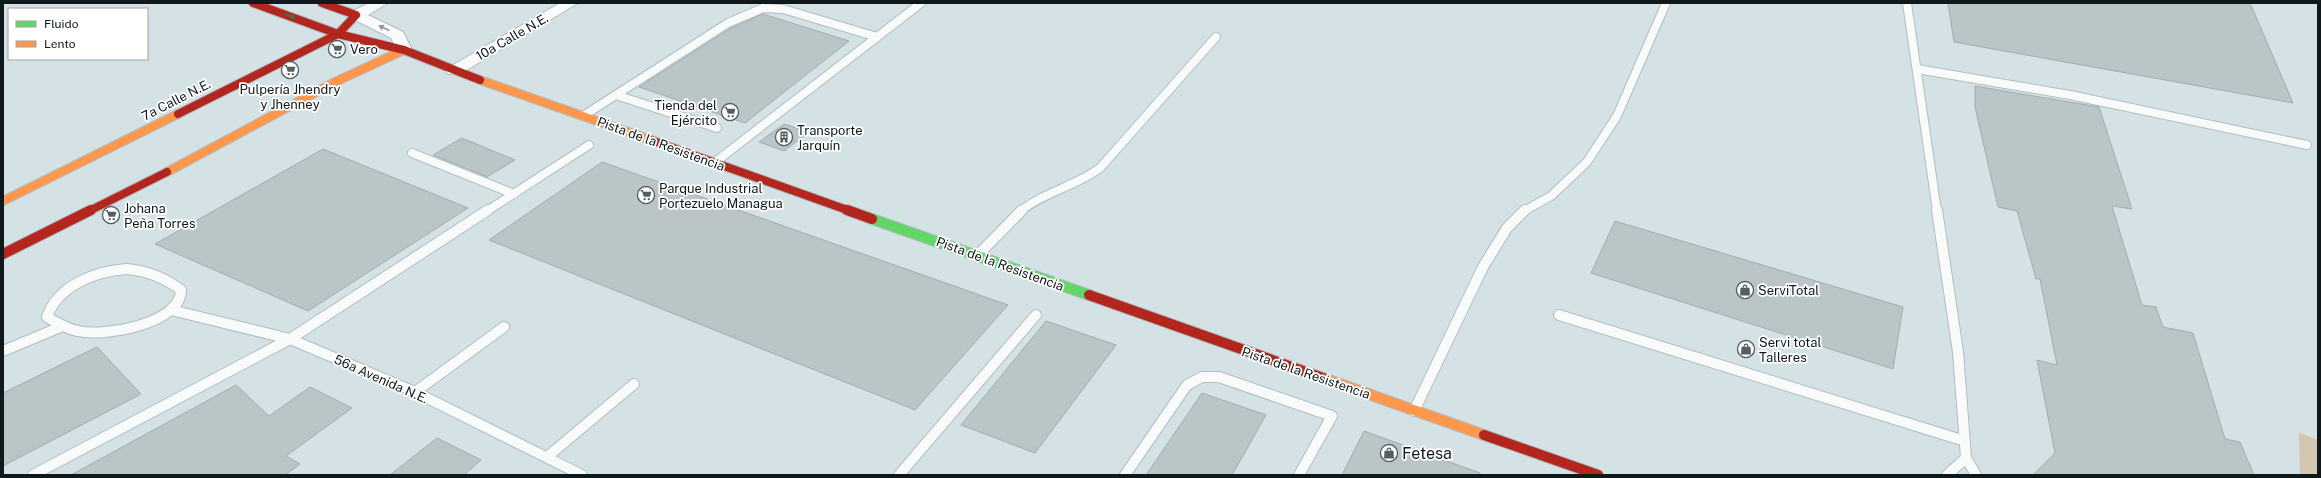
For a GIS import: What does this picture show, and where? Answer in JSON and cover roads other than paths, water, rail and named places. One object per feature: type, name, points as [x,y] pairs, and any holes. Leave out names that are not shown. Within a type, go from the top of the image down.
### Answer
[{"type":"street","name":"Pista de la Resistencia","points":[[253,3],[338,34],[404,50],[454,71],[1598,475]]},
{"type":"street","points":[[3,254],[138,187],[335,82],[404,50],[398,35],[356,15],[322,3]]},
{"type":"street","points":[[356,15],[381,3]]},
{"type":"street","name":"10a Calle N.E.","points":[[454,71],[571,3]]},
{"type":"street","name":"7a Calle N.E.","points":[[3,201],[338,34],[356,15]]},
{"type":"lane","points":[[334,7],[344,3]]},
{"type":"lane","points":[[714,163],[921,3]]},
{"type":"lane","points":[[1414,410],[1483,267],[1507,228],[1525,210],[1551,196],[1587,162],[1617,116],[1666,3]]},
{"type":"lane","points":[[1907,3],[1958,352],[1966,458],[1976,475]]},
{"type":"lane","points":[[583,116],[728,23],[763,8],[783,9],[877,37]]},
{"type":"lane","points":[[977,256],[1021,210],[1041,198],[1087,179],[1100,168],[1216,37]]},
{"type":"lane","points":[[1917,69],[2070,95],[2307,145]]},
{"type":"lane","points":[[616,95],[717,128]]},
{"type":"lane","points":[[33,475],[290,339],[589,145]]},
{"type":"lane","points":[[412,153],[514,194]]},
{"type":"lane","points":[[129,268],[151,273],[173,283],[181,290],[181,298],[171,310],[151,320],[125,329],[98,333],[78,331],[63,326],[47,318],[50,308],[57,298],[84,279],[113,269],[129,268]]},
{"type":"lane","name":"56a Avenida N.E.","points":[[171,310],[290,339],[415,392],[582,475]]},
{"type":"lane","points":[[899,475],[1036,315]]},
{"type":"lane","points":[[1558,315],[1964,441]]},
{"type":"lane","points":[[3,351],[63,326]]},
{"type":"lane","points":[[415,392],[504,328]]},
{"type":"lane","points":[[1125,475],[1187,385],[1202,377],[1219,377],[1332,416],[1299,475]]},
{"type":"lane","points":[[547,458],[634,384]]},
{"type":"lane","points":[[1947,475],[1966,458]]},
{"type":"place","name":"Vero","points":[[337,49]]},
{"type":"place","name":"Pulpería Jhendry y Jhenney","points":[[290,70]]},
{"type":"place","name":"Tienda del Ejército","points":[[730,112]]},
{"type":"place","name":"Transporte Jarquín","points":[[784,137]]},
{"type":"place","name":"Parque Industrial Portezuelo Managua","points":[[646,195]]},
{"type":"place","name":"Johana Peña Torres","points":[[111,215]]},
{"type":"place","name":"ServiTotal","points":[[1745,290]]},
{"type":"place","name":"Servi total Talleres","points":[[1746,349]]},
{"type":"place","name":"Fetesa","points":[[1389,453]]}]
